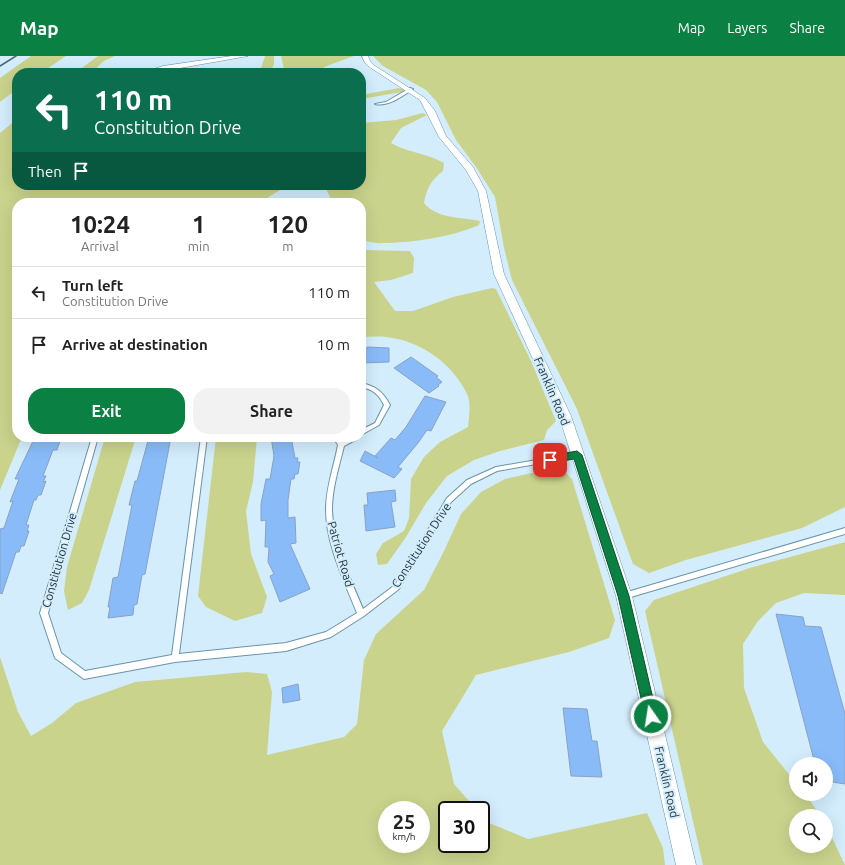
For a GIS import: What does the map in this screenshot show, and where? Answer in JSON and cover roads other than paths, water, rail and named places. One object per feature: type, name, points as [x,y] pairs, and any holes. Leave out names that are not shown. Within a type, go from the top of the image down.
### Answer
[{"type":"street","points":[[163,68],[246,56]]},
{"type":"street","name":"Franklin Road","points":[[365,56],[367,62],[373,67],[410,89],[423,99],[431,111],[443,138],[470,169],[482,191],[496,263],[503,286],[565,416],[624,596],[686,865]]},
{"type":"lane","points":[[377,104],[387,103],[410,89]]},
{"type":"lane","points":[[366,385],[372,387],[382,394],[387,405],[376,424],[366,431]]},
{"type":"lane","name":"Constitution Drive","points":[[94,442],[44,614],[58,655],[84,675],[175,658],[286,647],[328,635],[361,614],[397,587],[449,500],[469,482],[496,469],[577,455]]},
{"type":"lane","points":[[175,658],[203,442]]},
{"type":"lane","points":[[339,442],[341,445],[346,442]]},
{"type":"lane","name":"Patriot Road","points":[[341,445],[329,508],[331,528],[340,558],[361,614]]},
{"type":"lane","points":[[624,596],[845,531]]},
{"type":"railway","points":[[0,66],[16,56]]}]
